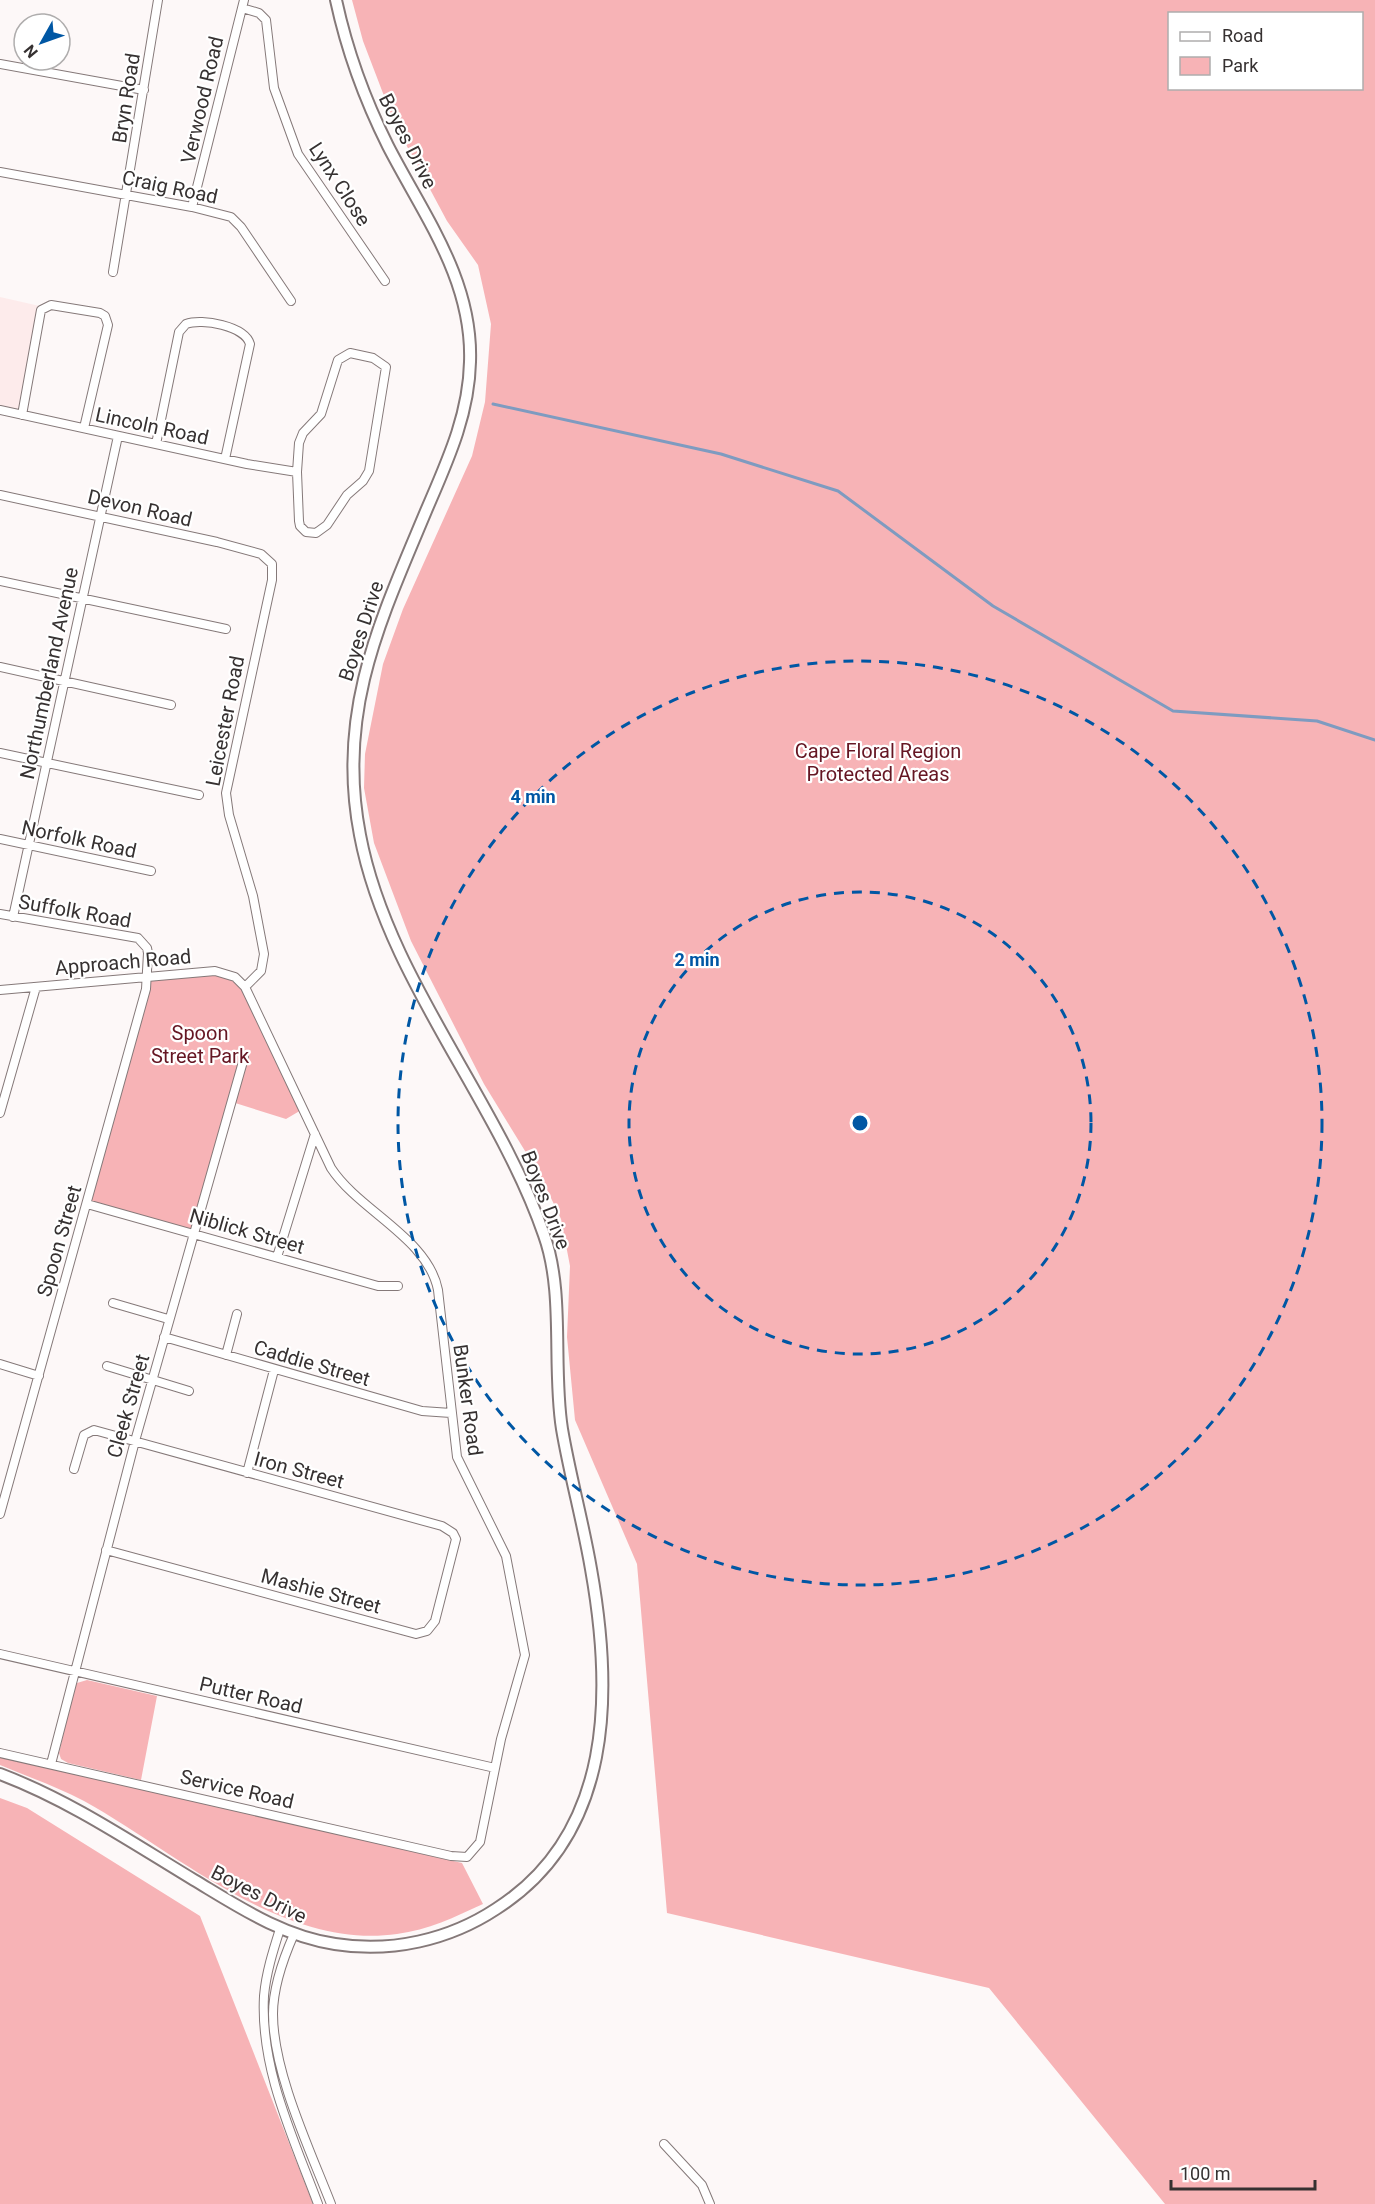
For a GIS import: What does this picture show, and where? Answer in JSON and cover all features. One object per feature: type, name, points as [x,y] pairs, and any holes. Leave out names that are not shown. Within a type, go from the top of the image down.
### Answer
[{"type":"main road","name":"Boyes Drive","points":[[0,1774],[96,1821],[280,1929],[353,1946],[415,1943],[473,1923],[504,1904],[524,1888],[551,1860],[577,1817],[589,1790],[597,1761],[603,1702],[593,1576],[559,1401],[555,1285],[549,1251],[518,1170],[407,964],[377,900],[358,826],[354,794],[354,734],[366,663],[388,600],[458,431],[469,382],[470,347],[468,323],[457,278],[376,121],[348,48],[336,0]]},
{"type":"street","name":"Bryn Road","points":[[113,272],[158,0]]},
{"type":"street","name":"Verwood Road","points":[[192,207],[243,4]]},
{"type":"street","name":"Lynx Close","points":[[243,4],[266,20],[274,88],[298,154],[385,281]]},
{"type":"street","points":[[0,64],[144,90]]},
{"type":"street","name":"Craig Road","points":[[0,172],[126,194],[231,217],[291,301]]},
{"type":"street","points":[[22,415],[41,310],[51,305],[100,313],[105,316],[108,325],[84,428]]},
{"type":"street","points":[[156,444],[179,332],[186,324],[202,322],[241,332],[249,339],[250,344],[225,459]]},
{"type":"street","points":[[350,353],[383,363],[387,372],[369,471],[363,481],[347,495],[327,525],[316,533],[306,532],[300,526],[297,472],[301,437],[321,414],[341,356],[350,353]]},
{"type":"street","name":"Lincoln Road","points":[[0,410],[225,459],[297,472]]},
{"type":"street","name":"Northumberland Avenue","points":[[13,917],[118,436]]},
{"type":"street","name":"Devon Road","points":[[0,495],[226,545],[261,554],[270,560]]},
{"type":"street","name":"Leicester Road","points":[[245,987],[261,971],[264,954],[253,896],[229,815],[226,793],[272,580],[273,570],[270,560]]},
{"type":"street","points":[[0,580],[226,629]]},
{"type":"street","points":[[0,667],[171,705]]},
{"type":"street","points":[[0,753],[199,795]]},
{"type":"street","name":"Norfolk Road","points":[[0,839],[151,871]]},
{"type":"street","name":"Suffolk Road","points":[[0,915],[138,938],[147,948],[145,977]]},
{"type":"street","name":"Approach Road","points":[[0,990],[220,972],[235,977],[245,987]]},
{"type":"street","name":"Spoon Street","points":[[0,1514],[146,989],[145,977]]},
{"type":"street","points":[[0,1113],[36,987]]},
{"type":"street","name":"Bunker Road","points":[[245,987],[336,1177],[430,1265],[438,1290],[451,1413],[461,1467],[506,1556],[524,1648],[524,1662],[495,1768],[480,1842],[466,1857]]},
{"type":"street","name":"Cleek Street","points":[[51,1764],[73,1671],[168,1319],[244,1058]]},
{"type":"street","points":[[278,1257],[315,1134]]},
{"type":"street","name":"Niblick Street","points":[[87,1204],[378,1286],[398,1286]]},
{"type":"street","points":[[113,1303],[168,1319]]},
{"type":"street","points":[[226,1356],[237,1314]]},
{"type":"street","name":"Caddie Street","points":[[164,1337],[430,1413],[451,1413]]},
{"type":"street","points":[[0,1364],[39,1376]]},
{"type":"street","points":[[107,1366],[189,1391]]},
{"type":"street","points":[[247,1473],[274,1370]]},
{"type":"street","name":"Iron Street","points":[[74,1469],[87,1432],[94,1430],[442,1526],[453,1533]]},
{"type":"street","name":"Mashie Street","points":[[106,1550],[416,1634],[427,1631],[435,1621],[455,1549],[453,1533]]},
{"type":"street","name":"Putter Road","points":[[0,1654],[495,1768]]},
{"type":"street","name":"Service Road","points":[[0,1753],[451,1856],[466,1857]]},
{"type":"street","points":[[280,1929],[268,1968],[264,1995],[264,2041],[272,2075],[318,2204]]},
{"type":"street","points":[[294,1934],[279,1972],[273,2014],[275,2037],[288,2087],[331,2204]]},
{"type":"street","points":[[664,2144],[702,2185],[710,2204]]},
{"type":"shaded area","points":[[0,297],[44,307],[22,415],[0,410]]},
{"type":"green space","name":"Cape Floral Region Protected Areas","points":[[352,0],[1375,0],[1375,2204],[1165,2204],[989,1988],[667,1913],[637,1564],[575,1420],[567,1337],[570,1266],[561,1219],[541,1177],[484,1084],[411,941],[374,843],[364,788],[365,754],[383,664],[403,609],[472,456],[485,402],[491,324],[478,265],[447,221],[394,122],[363,41]]},
{"type":"green space","name":"Spoon Street Park","points":[[205,972],[240,981],[303,1109],[286,1119],[232,1102],[194,1233],[87,1204],[145,977]]},
{"type":"green space","points":[[87,1680],[157,1696],[141,1780],[68,1763],[61,1759],[59,1753],[74,1688],[77,1683]]},
{"type":"green space","points":[[0,1756],[462,1863],[483,1904],[430,1926],[397,1934],[354,1935],[313,1927],[272,1913],[233,1893],[84,1801],[0,1765]]},
{"type":"green space","points":[[0,1798],[27,1808],[200,1916],[313,2204],[0,2204]]},
{"type":"waterway","points":[[493,404],[721,454],[838,491],[993,606],[1173,711],[1317,721],[1375,740]]}]
